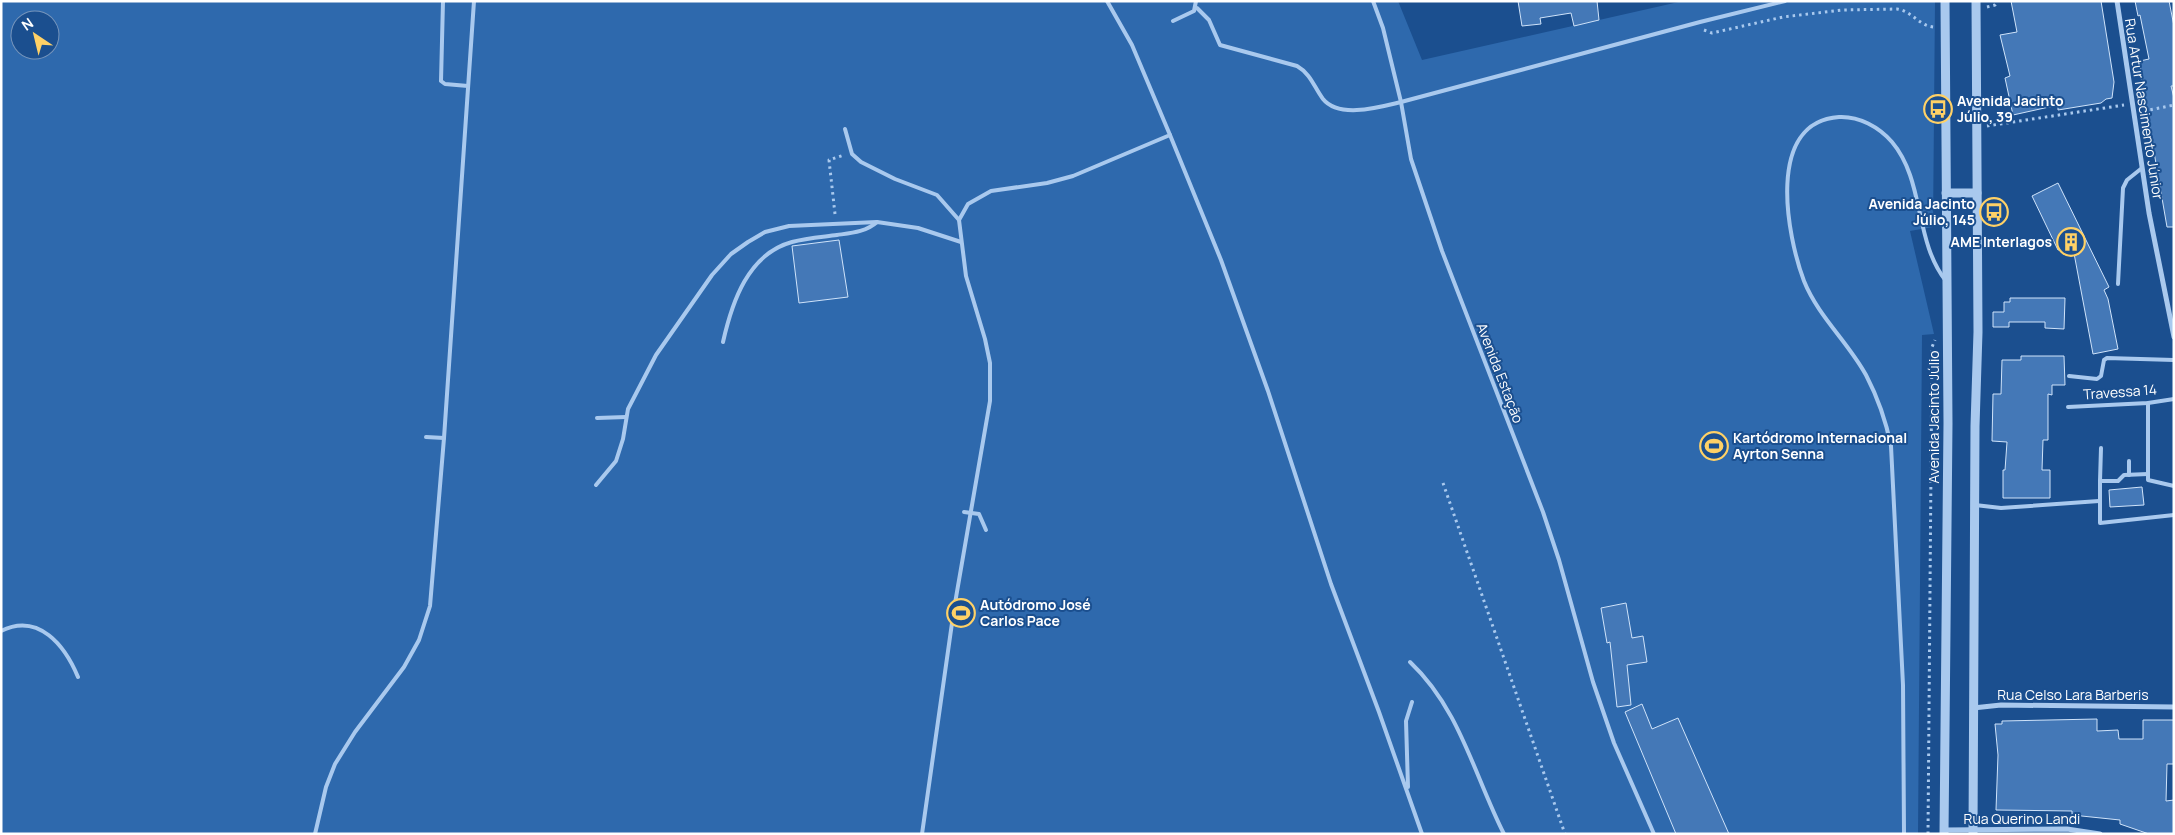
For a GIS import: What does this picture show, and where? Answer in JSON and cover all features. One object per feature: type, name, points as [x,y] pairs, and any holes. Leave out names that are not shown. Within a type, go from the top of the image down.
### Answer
[{"type":"street","name":"Avenida Jacinto Júlio","points":[[1944,832],[1948,333],[1945,1]]},
{"type":"street","name":"Rua Artur Nascimento Júnior","points":[[2117,1],[2148,213],[2174,337]]},
{"type":"street","points":[[1973,831],[1978,3]]},
{"type":"street","points":[[1946,193],[1977,193]]},
{"type":"street","name":"Rua Celso Lara Barberis","points":[[1973,708],[2001,705],[2174,707]]},
{"type":"street","name":"Rua Querino Landi","points":[[1944,832],[2067,829],[2099,834]]},
{"type":"lane","points":[[443,1],[441,81],[445,84],[468,86]]},
{"type":"lane","points":[[315,834],[323,796],[335,764],[355,732],[404,667],[426,624],[432,581],[444,438],[474,1]]},
{"type":"lane","points":[[1107,1],[1132,45],[1221,260],[1268,391],[1331,584],[1422,834]]},
{"type":"lane","points":[[1173,21],[1190,14],[1196,8],[1196,1]]},
{"type":"lane","name":"Avenida Estação","points":[[1373,1],[1383,28],[1401,102],[1412,159],[1438,242],[1543,512],[1559,560],[1584,652],[1614,743],[1654,834]]},
{"type":"lane","points":[[1196,8],[1209,20],[1220,45],[1297,66],[1308,74],[1324,100],[1330,105],[1346,109],[1374,108],[1401,102],[1785,1]]},
{"type":"lane","points":[[1904,834],[1903,685],[1891,446],[1885,417],[1866,374],[1811,296],[1796,254],[1791,228],[1788,181],[1794,146],[1803,134],[1830,119],[1840,117],[1863,121],[1885,134],[1901,156],[1908,172],[1926,244],[1934,263],[1947,283]]},
{"type":"lane","points":[[845,129],[852,154],[870,168],[937,195],[959,220]]},
{"type":"lane","points":[[922,834],[954,609],[990,401],[992,378],[985,339],[966,276],[959,220],[968,204],[991,191],[1047,183],[1073,176],[1170,135]]},
{"type":"lane","points":[[2118,284],[2123,188],[2126,180],[2142,168]]},
{"type":"lane","points":[[596,485],[616,461],[631,402],[656,356],[721,264],[765,232],[789,226],[877,222],[918,228],[961,242]]},
{"type":"lane","points":[[724,342],[727,326],[744,281],[752,269],[772,251],[792,242],[866,229],[877,222]]},
{"type":"lane","points":[[2069,376],[2097,379],[2101,376],[2104,360],[2108,358],[2174,360]]},
{"type":"lane","name":"Travessa 14","points":[[2068,407],[2148,403],[2174,399]]},
{"type":"lane","points":[[2148,403],[2149,481],[2174,486]]},
{"type":"lane","points":[[597,418],[626,417]]},
{"type":"lane","points":[[426,437],[444,438]]},
{"type":"lane","points":[[2101,448],[2099,501],[2101,524],[2172,516]]},
{"type":"lane","points":[[2129,461],[2129,475]]},
{"type":"lane","points":[[2100,481],[2118,480],[2124,475],[2148,474]]},
{"type":"lane","points":[[1975,505],[2001,508],[2099,501]]},
{"type":"lane","points":[[964,512],[981,516],[986,530]]},
{"type":"lane","points":[[1,631],[23,626],[49,635],[65,649],[78,676]]},
{"type":"lane","points":[[1410,662],[1434,688],[1457,724],[1488,803],[1504,834]]},
{"type":"lane","points":[[1408,792],[1406,721],[1412,702]]},
{"type":"path","points":[[1700,22],[1704,31],[1712,32],[1783,17],[1843,10],[1897,9],[1908,12],[1923,25],[1934,27]]},
{"type":"path","points":[[1977,127],[2006,125],[2132,104],[2144,111],[2174,105]]},
{"type":"path","points":[[836,223],[830,160],[852,154]]},
{"type":"path","points":[[1928,834],[1932,347],[1936,339],[1948,333]]},
{"type":"path","points":[[1443,484],[1565,834]]},
{"type":"shaded area","name":"Autódromo José Carlos Pace","points":[[1,1],[1398,1],[1422,60],[1683,1],[1935,1],[1933,227],[1910,231],[1934,334],[1922,335],[1918,834],[1,834]]},
{"type":"building","points":[[1518,1],[1597,1],[1599,20],[1574,26],[1571,13],[1540,18],[1541,24],[1522,26]]},
{"type":"building","points":[[2011,1],[2101,1],[2114,82],[2112,98],[2106,99],[2101,103],[2058,110],[2058,105],[2013,115],[2005,78],[2010,76],[2000,35],[2017,32]]},
{"type":"building","points":[[2135,1],[2169,1],[2174,26],[2174,86],[2171,86],[2174,98],[2174,227],[2167,227],[2141,77],[2140,61],[2149,59],[2140,15],[2138,16]]},
{"type":"building","name":"AME Interlagos","points":[[2058,183],[2109,287],[2104,290],[2108,299],[2118,349],[2093,354],[2073,248],[2058,250],[2032,196]]},
{"type":"building","points":[[839,240],[848,297],[799,303],[792,246]]},
{"type":"building","points":[[2010,298],[2065,298],[2064,329],[2045,328],[2045,322],[2009,322],[2009,327],[1993,327],[1993,312],[2004,312],[2004,302],[2010,302]]},
{"type":"building","points":[[2021,356],[2064,356],[2065,385],[2052,385],[2052,395],[2048,394],[2048,440],[2043,440],[2042,470],[2050,470],[2050,498],[2003,498],[2003,470],[2005,470],[2007,442],[1992,441],[1993,394],[2001,394],[2002,360],[2021,360]]},
{"type":"building","points":[[2142,487],[2144,505],[2110,507],[2109,490]]},
{"type":"building","points":[[1626,603],[1632,638],[1643,636],[1647,662],[1627,665],[1631,705],[1617,707],[1610,642],[1607,643],[1601,608]]},
{"type":"building","points":[[1642,704],[1652,729],[1678,718],[1729,834],[1676,834],[1625,712]]},
{"type":"building","points":[[2097,719],[2097,731],[2118,730],[2119,739],[2143,739],[2143,720],[2174,720],[2174,764],[2167,764],[2166,801],[2174,800],[2174,834],[2149,834],[2120,824],[2120,820],[2072,815],[2072,811],[1996,810],[1998,755],[1995,724],[2002,724],[2002,721]]},
{"type":"place","name":"Avenida Jacinto Júlio, 39","points":[[1938,109]]},
{"type":"place","name":"Avenida Jacinto Júlio, 145","points":[[1994,212]]},
{"type":"place","name":"AME Interlagos","points":[[2071,242]]},
{"type":"place","name":"Kartódromo Internacional Ayrton Senna","points":[[1714,446]]},
{"type":"place","name":"Autódromo José Carlos Pace","points":[[961,613]]}]
